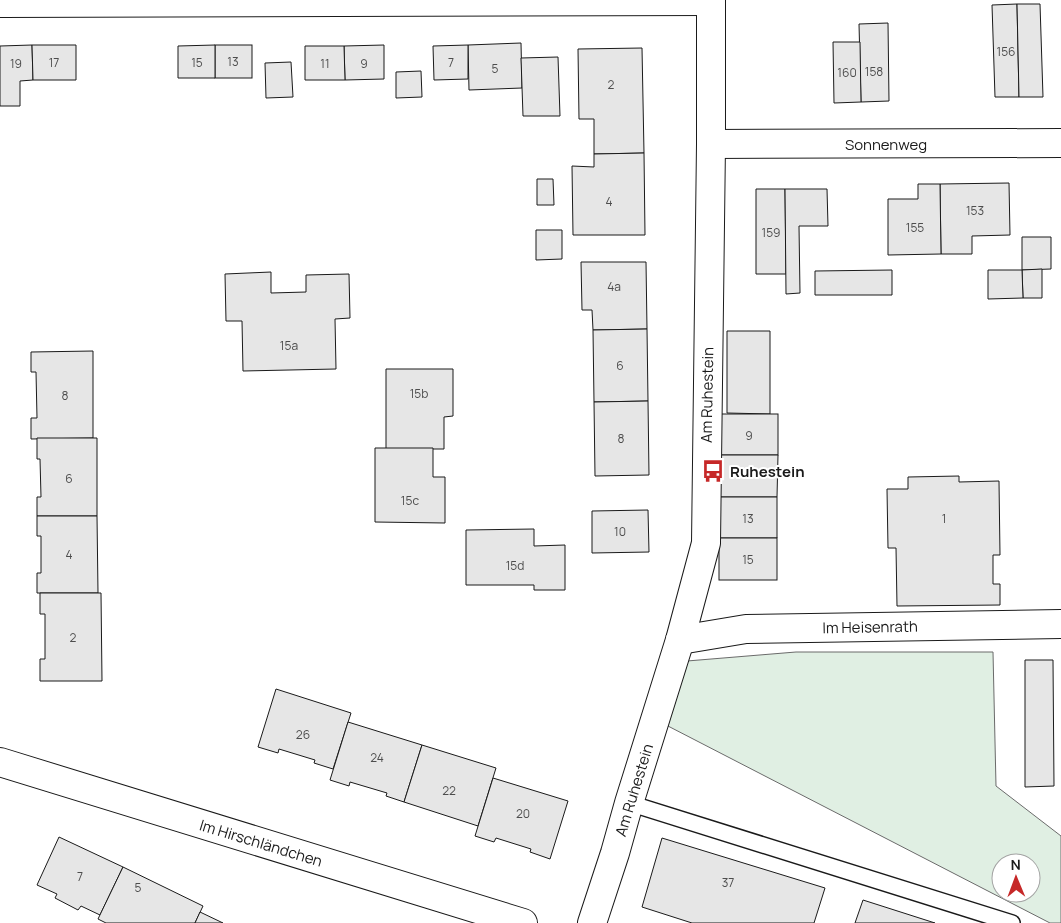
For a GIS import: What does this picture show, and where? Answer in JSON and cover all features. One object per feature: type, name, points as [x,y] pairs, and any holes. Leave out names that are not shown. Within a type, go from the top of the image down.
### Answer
[{"type":"street","points":[[0,3],[711,0]]},
{"type":"street","name":"Am Ruhestein","points":[[592,923],[680,640],[706,542],[711,0]]},
{"type":"street","name":"Sonnenweg","points":[[711,144],[1061,143]]},
{"type":"street","name":"Im Heisenrath","points":[[680,640],[746,629],[1061,624]]},
{"type":"street","name":"Im Hirschländchen","points":[[0,762],[523,923]]},
{"type":"lane","points":[[629,803],[1012,923]]},
{"type":"green space","points":[[796,652],[993,652],[996,786],[1061,836],[1061,923],[1050,923],[1011,903],[1041,903],[1041,853],[991,853],[991,893],[666,725],[687,661]]},
{"type":"building","points":[[1017,4],[1019,97],[995,97],[992,5]]},
{"type":"building","points":[[1017,4],[1040,4],[1043,97],[1019,97]]},
{"type":"building","points":[[888,23],[889,101],[861,102],[859,24]]},
{"type":"building","points":[[833,42],[860,42],[861,102],[834,103]]},
{"type":"building","points":[[521,43],[522,88],[469,90],[468,45]]},
{"type":"building","points":[[32,45],[33,80],[20,81],[20,106],[0,106],[0,46]]},
{"type":"building","points":[[32,45],[76,45],[76,80],[33,80]]},
{"type":"building","points":[[215,45],[252,45],[252,78],[215,78]]},
{"type":"building","points":[[215,45],[215,78],[178,78],[178,46]]},
{"type":"building","points":[[384,45],[384,79],[345,80],[344,46]]},
{"type":"building","points":[[468,45],[468,79],[434,80],[433,46]]},
{"type":"building","points":[[305,46],[344,46],[345,80],[305,80]]},
{"type":"building","points":[[642,48],[644,153],[594,154],[594,119],[579,119],[578,49]]},
{"type":"building","points":[[558,57],[560,116],[523,116],[521,58]]},
{"type":"building","points":[[291,62],[293,97],[266,98],[265,63]]},
{"type":"building","points":[[421,71],[422,97],[396,98],[396,72]]},
{"type":"building","points":[[644,153],[645,235],[573,235],[572,166],[594,167],[594,154]]},
{"type":"building","points":[[537,179],[553,179],[554,205],[537,205]]},
{"type":"building","points":[[1009,183],[1010,235],[972,236],[972,254],[941,254],[940,184]]},
{"type":"building","points":[[918,184],[940,184],[941,254],[888,255],[888,199],[918,199]]},
{"type":"building","points":[[756,189],[785,189],[786,274],[756,274]]},
{"type":"building","points":[[785,189],[827,189],[828,226],[799,226],[800,293],[786,294]]},
{"type":"building","points":[[536,230],[562,230],[562,259],[536,260]]},
{"type":"building","points":[[1022,237],[1051,237],[1051,269],[1022,270]]},
{"type":"building","points":[[581,262],[646,262],[647,329],[593,330],[592,310],[582,310]]},
{"type":"building","points":[[1042,269],[1042,298],[1023,298],[1022,270]]},
{"type":"building","points":[[892,270],[892,295],[815,295],[815,271]]},
{"type":"building","points":[[988,270],[1022,270],[1023,298],[988,299]]},
{"type":"building","points":[[271,272],[271,293],[306,292],[306,275],[349,274],[350,318],[335,319],[336,369],[243,371],[242,321],[226,321],[225,274]]},
{"type":"building","points":[[647,329],[648,401],[594,402],[593,330]]},
{"type":"building","points":[[727,331],[770,331],[770,414],[727,413]]},
{"type":"building","points":[[93,351],[93,438],[31,439],[31,418],[37,418],[36,372],[31,372],[31,352]]},
{"type":"building","points":[[386,369],[453,369],[453,416],[444,417],[444,449],[386,449]]},
{"type":"building","points":[[648,401],[649,475],[595,476],[594,402]]},
{"type":"building","points":[[720,414],[778,414],[778,455],[720,455]]},
{"type":"building","points":[[37,438],[97,438],[97,516],[37,516],[37,497],[41,497],[40,459],[37,459]]},
{"type":"building","points":[[375,448],[433,448],[433,477],[445,477],[445,523],[375,522]]},
{"type":"building","points":[[720,455],[778,455],[777,497],[720,497]]},
{"type":"building","points":[[959,476],[959,482],[999,481],[1000,555],[993,555],[993,584],[1000,584],[1000,605],[897,606],[896,548],[888,548],[887,489],[908,489],[908,477]]},
{"type":"building","points":[[720,497],[777,497],[777,538],[719,538]]},
{"type":"building","points":[[648,510],[649,552],[592,553],[592,511]]},
{"type":"building","points":[[37,516],[97,516],[98,593],[37,593],[37,573],[41,573],[41,536],[37,536]]},
{"type":"building","points":[[534,529],[534,546],[565,545],[565,590],[534,590],[534,585],[466,585],[466,530]]},
{"type":"building","points":[[719,538],[777,538],[777,580],[719,580]]},
{"type":"building","points":[[40,593],[101,593],[102,681],[40,681],[40,659],[45,659],[45,614],[40,614]]},
{"type":"building","points":[[1025,660],[1053,660],[1054,786],[1025,787]]},
{"type":"building","points":[[276,689],[351,713],[333,769],[314,763],[315,760],[279,749],[278,753],[258,747]]},
{"type":"building","points":[[348,722],[422,745],[404,802],[386,796],[387,793],[350,782],[349,786],[330,780]]},
{"type":"building","points":[[422,745],[496,768],[478,826],[404,802]]},
{"type":"building","points":[[493,778],[568,801],[550,859],[530,852],[531,849],[496,838],[494,842],[475,836]]},
{"type":"building","points":[[59,837],[123,867],[100,915],[81,906],[78,910],[55,898],[57,894],[37,885]]},
{"type":"building","points":[[662,838],[825,888],[814,923],[692,923],[642,907]]},
{"type":"building","points":[[123,867],[203,906],[195,923],[106,923],[98,919]]},
{"type":"building","points":[[863,900],[935,923],[855,923]]},
{"type":"building","points":[[200,912],[223,923],[195,923]]},
{"type":"place","name":"Ruhestein","points":[[713,471]]}]
